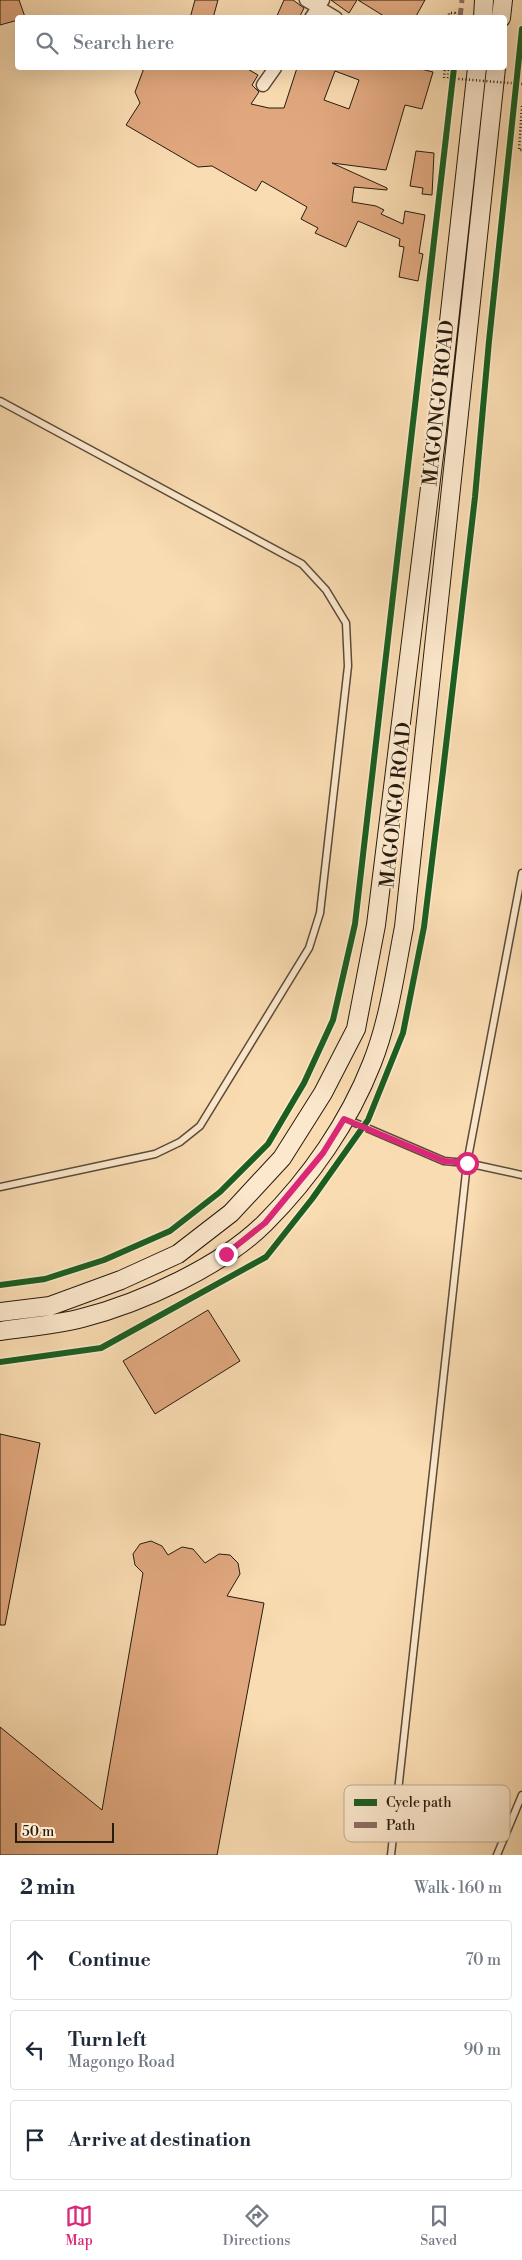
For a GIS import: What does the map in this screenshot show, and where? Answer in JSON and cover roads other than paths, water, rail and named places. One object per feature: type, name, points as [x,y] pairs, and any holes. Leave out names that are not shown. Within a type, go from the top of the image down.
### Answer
[{"type":"main road","points":[[482,15],[484,0]]},
{"type":"main road","points":[[501,15],[503,0]]},
{"type":"main road","name":"MAGONGO ROAD","points":[[0,1312],[50,1306],[121,1280],[178,1254],[231,1213],[282,1158],[323,1093],[356,1029],[376,925],[436,439],[477,70]]},
{"type":"main road","name":"MAGONGO ROAD","points":[[0,1331],[81,1318],[121,1306],[148,1296],[226,1254],[265,1223],[323,1153],[344,1119],[372,1063],[389,1004],[404,927],[496,70]]},
{"type":"main road","points":[[376,925],[404,927]]},
{"type":"street","points":[[306,0],[330,15]]},
{"type":"street","points":[[263,85],[274,70]]},
{"type":"lane","points":[[0,401],[302,564],[326,590],[346,623],[348,666],[320,913],[309,948],[200,1126],[180,1142],[155,1154],[0,1187]]},
{"type":"lane","points":[[399,1785],[467,1163],[522,873]]},
{"type":"lane","points":[[344,1119],[444,1161],[467,1163],[522,1175]]},
{"type":"lane","points":[[510,1824],[522,1795]]},
{"type":"lane","points":[[391,1855],[392,1842]]},
{"type":"lane","points":[[497,1855],[502,1842]]}]
